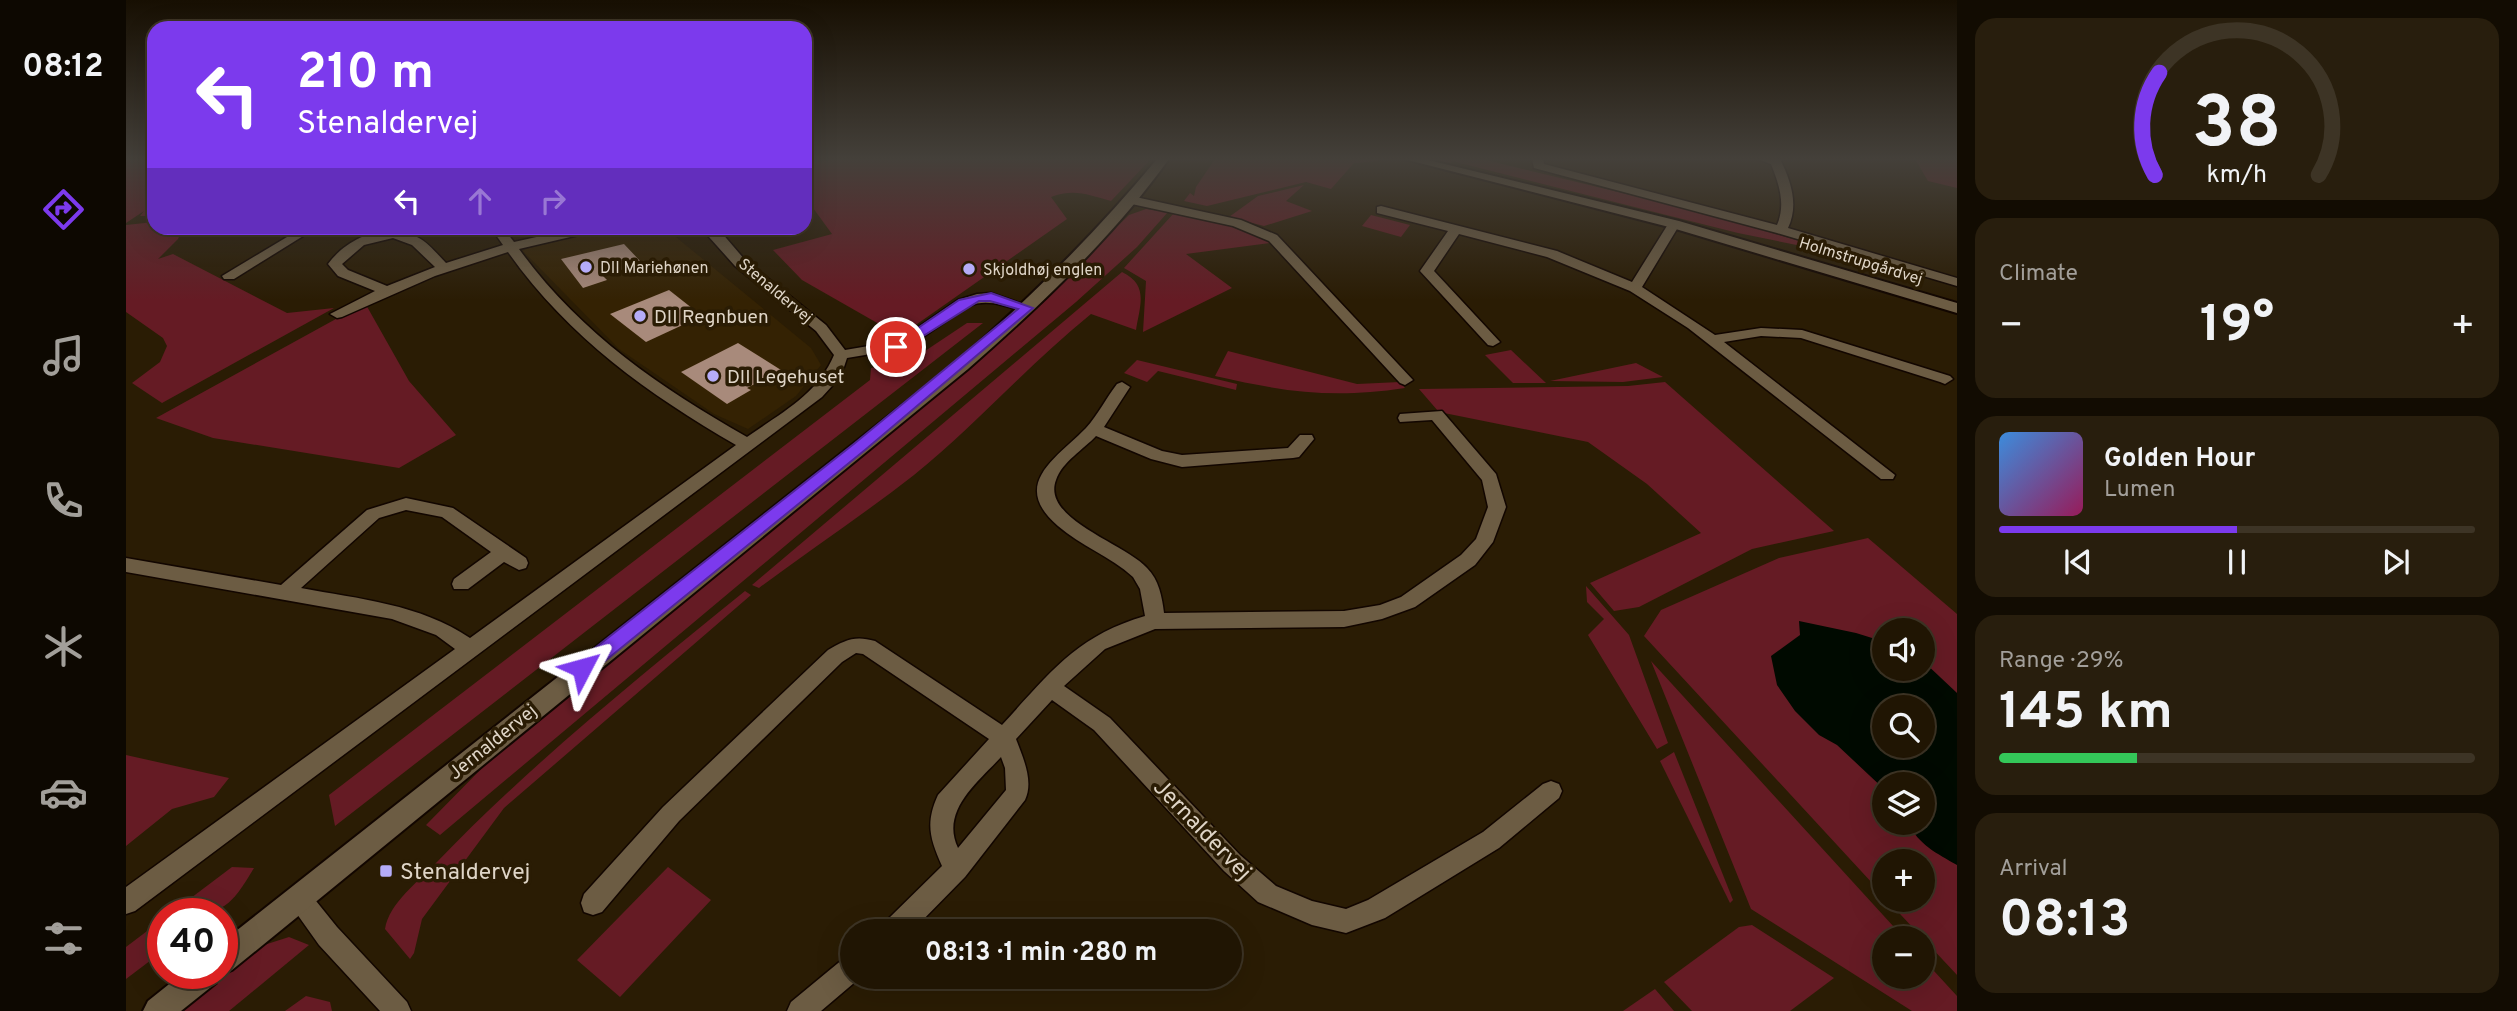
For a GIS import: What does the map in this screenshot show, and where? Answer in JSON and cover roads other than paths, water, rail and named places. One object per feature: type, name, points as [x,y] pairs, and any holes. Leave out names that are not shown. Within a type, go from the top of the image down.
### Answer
[{"type":"street","name":"Jernaldervej","points":[[238,948],[1027,308],[1125,206]]},
{"type":"street","points":[[1159,206],[1237,223],[1273,238],[1405,380]]},
{"type":"street","name":"Holmstrupgårdvej","points":[[1602,206],[1674,224],[1957,308]]},
{"type":"street","points":[[1691,206],[1957,282]]},
{"type":"street","points":[[1781,230],[1789,217],[1790,206]]},
{"type":"street","points":[[1381,210],[1552,254],[1635,288],[1675,312],[1887,475]]},
{"type":"street","points":[[1635,288],[1674,224]]},
{"type":"street","points":[[1457,228],[1427,271],[1493,342]]},
{"type":"street","points":[[229,276],[298,235]]},
{"type":"street","points":[[502,235],[572,323],[630,374],[747,444]]},
{"type":"street","points":[[337,314],[442,266],[509,245],[558,235]]},
{"type":"street","name":"Stenaldervej","points":[[718,235],[740,263],[830,335],[841,355]]},
{"type":"street","points":[[385,290],[343,273],[335,264],[341,253],[379,236],[398,236],[414,240],[442,266]]},
{"type":"street","points":[[1859,278],[1869,256]]},
{"type":"street","points":[[126,902],[817,394],[832,376],[841,355],[902,345],[963,303],[977,298],[991,297],[1027,308]]},
{"type":"street","points":[[1711,340],[1762,332],[1802,334],[1945,379]]},
{"type":"street","points":[[1122,387],[1094,429],[1061,461],[1045,482],[1045,502],[1057,518],[1114,551],[1140,571],[1153,592],[1155,621]]},
{"type":"street","points":[[956,869],[940,836],[946,802],[1062,674],[1098,643],[1128,629],[1155,621],[1344,619],[1382,612],[1408,602],[1468,561],[1484,542],[1497,507],[1490,478],[1436,415],[1406,418]]},
{"type":"street","points":[[1094,429],[1157,455],[1182,461],[1293,453],[1306,439]]},
{"type":"street","points":[[284,593],[373,514],[406,504],[447,512],[512,557],[461,584]]},
{"type":"street","points":[[126,565],[410,616],[443,630],[472,650]]},
{"type":"street","points":[[593,903],[671,814],[835,656],[854,645],[868,648],[1006,738],[1016,768],[1017,793],[956,869],[906,919]]},
{"type":"street","name":"Jernaldervej","points":[[1051,688],[1102,724],[1232,863],[1267,894],[1312,914],[1346,920],[1376,909],[1491,840],[1552,791]]},
{"type":"street","points":[[299,900],[328,936],[398,1011]]},
{"type":"street","points":[[800,1011],[840,978]]},
{"type":"street","points":[[158,1011],[186,989]]},
{"type":"place","name":"DII Mariehønen","points":[[586,267]]},
{"type":"place","name":"Skjoldhøj englen","points":[[969,269]]},
{"type":"place","name":"DII Regnbuen","points":[[640,316]]},
{"type":"place","name":"DII Legehuset","points":[[713,376]]},
{"type":"place","name":"Stenaldervej","points":[[386,871]]}]
